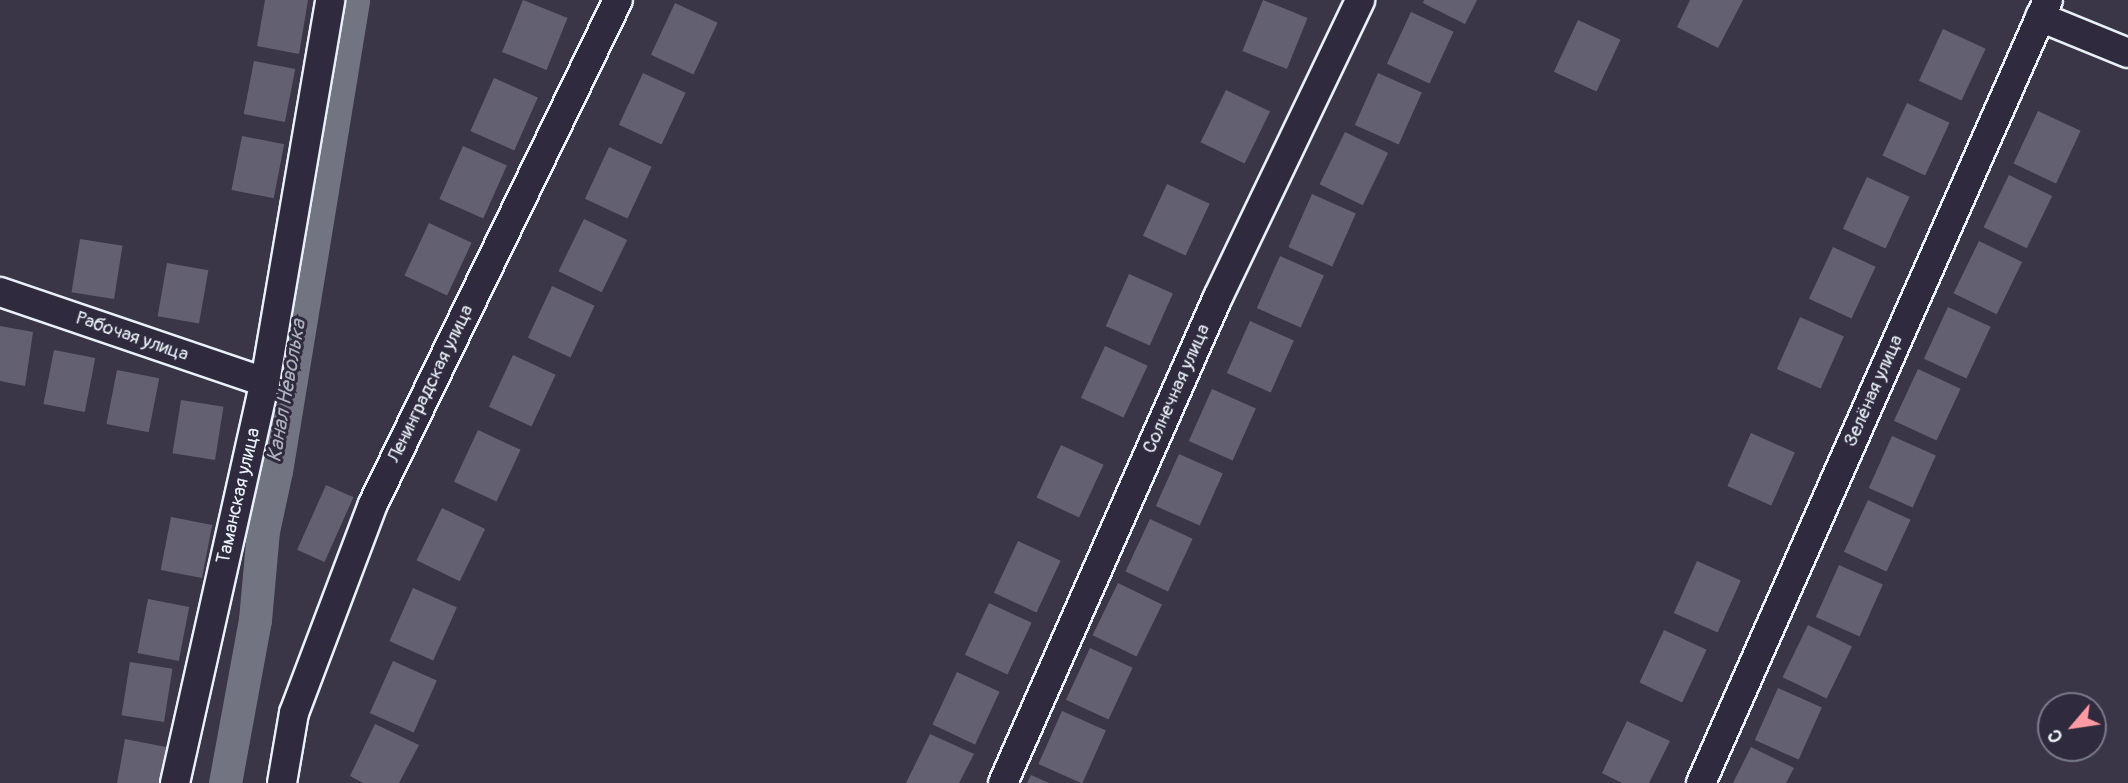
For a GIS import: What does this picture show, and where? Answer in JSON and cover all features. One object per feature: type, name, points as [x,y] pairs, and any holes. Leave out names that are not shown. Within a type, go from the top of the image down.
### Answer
[{"type":"street","name":"Таманская улица","points":[[175,783],[265,382],[330,0]]},
{"type":"street","name":"Ленинградская улица","points":[[282,783],[294,713],[373,504],[618,0]]},
{"type":"street","name":"Солнечная улица","points":[[1003,783],[1218,297],[1360,0]]},
{"type":"street","points":[[2044,8],[2128,53]]},
{"type":"street","name":"Зелёная улица","points":[[1701,783],[2044,8]]},
{"type":"street","name":"Рабочая улица","points":[[0,292],[265,382]]},
{"type":"building","points":[[265,0],[308,0],[299,54],[257,46]]},
{"type":"building","points":[[523,0],[568,18],[547,70],[502,52]]},
{"type":"building","points":[[1263,0],[1308,18],[1287,69],[1242,51]]},
{"type":"building","points":[[1424,0],[1477,0],[1465,24],[1423,3]]},
{"type":"building","points":[[1690,0],[1743,0],[1718,48],[1677,27]]},
{"type":"building","points":[[675,3],[718,23],[694,75],[651,55]]},
{"type":"building","points":[[1411,12],[1454,32],[1430,84],[1387,64]]},
{"type":"building","points":[[1578,20],[1621,40],[1597,92],[1554,72]]},
{"type":"building","points":[[1943,29],[1986,49],[1962,101],[1919,81]]},
{"type":"building","points":[[254,61],[295,69],[285,122],[244,114]]},
{"type":"building","points":[[643,73],[686,93],[662,145],[619,125]]},
{"type":"building","points":[[1378,73],[1422,93],[1399,145],[1355,125]]},
{"type":"building","points":[[494,78],[538,98],[514,151],[470,131]]},
{"type":"building","points":[[1226,90],[1270,111],[1245,164],[1201,142]]},
{"type":"building","points":[[1907,103],[1950,123],[1925,175],[1882,156]]},
{"type":"building","points":[[2038,111],[2081,131],[2056,183],[2013,164]]},
{"type":"building","points":[[1345,132],[1388,153],[1363,205],[1320,184]]},
{"type":"building","points":[[242,136],[284,144],[274,198],[232,190]]},
{"type":"building","points":[[463,146],[507,166],[483,219],[439,199]]},
{"type":"building","points":[[609,147],[652,167],[628,219],[585,199]]},
{"type":"building","points":[[2009,175],[2052,196],[2027,248],[1984,227]]},
{"type":"building","points":[[1867,177],[1910,197],[1886,249],[1843,229]]},
{"type":"building","points":[[1167,184],[1210,204],[1186,256],[1143,236]]},
{"type":"building","points":[[1312,194],[1356,214],[1332,267],[1288,247]]},
{"type":"building","points":[[584,219],[627,240],[602,292],[559,271]]},
{"type":"building","points":[[429,223],[472,243],[447,295],[404,276]]},
{"type":"building","points":[[80,239],[122,246],[114,299],[72,292]]},
{"type":"building","points":[[1979,241],[2022,262],[1997,314],[1954,293]]},
{"type":"building","points":[[1833,247],[1876,267],[1852,319],[1809,299]]},
{"type":"building","points":[[1280,256],[1324,276],[1301,328],[1257,308]]},
{"type":"building","points":[[167,263],[208,270],[199,323],[158,316]]},
{"type":"building","points":[[1129,274],[1173,294],[1150,346],[1106,326]]},
{"type":"building","points":[[552,286],[595,306],[571,358],[528,338]]},
{"type":"building","points":[[1948,307],[1991,327],[1967,379],[1924,359]]},
{"type":"building","points":[[1800,317],[1844,337],[1821,389],[1777,369]]},
{"type":"building","points":[[1250,321],[1294,341],[1271,393],[1227,373]]},
{"type":"building","points":[[0,326],[33,332],[25,386],[0,381]]},
{"type":"building","points":[[1105,346],[1148,366],[1124,418],[1081,398]]},
{"type":"building","points":[[54,350],[95,358],[85,412],[44,404]]},
{"type":"building","points":[[513,355],[556,375],[532,427],[489,407]]},
{"type":"building","points":[[1918,369],[1961,389],[1937,441],[1894,421]]},
{"type":"building","points":[[117,370],[159,378],[149,432],[107,424]]},
{"type":"building","points":[[1212,389],[1256,409],[1233,461],[1189,441]]},
{"type":"building","points":[[181,400],[223,407],[215,460],[173,453]]},
{"type":"building","points":[[478,430],[521,450],[497,502],[454,482]]},
{"type":"building","points":[[1751,433],[1795,453],[1771,506],[1727,486]]},
{"type":"building","points":[[1892,436],[1936,456],[1913,508],[1869,488]]},
{"type":"building","points":[[1061,445],[1104,465],[1079,517],[1036,498]]},
{"type":"building","points":[[1179,454],[1223,474],[1200,526],[1156,506]]},
{"type":"building","points":[[326,485],[353,497],[325,562],[297,550]]},
{"type":"building","points":[[1868,500],[1911,520],[1887,572],[1844,552]]},
{"type":"building","points":[[442,508],[485,529],[460,581],[417,560]]},
{"type":"building","points":[[171,517],[212,525],[202,578],[161,570]]},
{"type":"building","points":[[1150,519],[1193,539],[1168,591],[1125,572]]},
{"type":"building","points":[[1018,541],[1061,561],[1037,613],[994,593]]},
{"type":"building","points":[[1697,561],[1741,581],[1718,633],[1674,613]]},
{"type":"building","points":[[1839,565],[1883,585],[1860,637],[1816,617]]},
{"type":"building","points":[[1118,583],[1162,604],[1137,657],[1093,635]]},
{"type":"building","points":[[413,588],[457,608],[433,661],[389,641]]},
{"type":"building","points":[[148,599],[189,607],[179,661],[138,653]]},
{"type":"building","points":[[989,603],[1032,623],[1008,675],[965,655]]},
{"type":"building","points":[[1808,625],[1852,646],[1827,699],[1783,677]]},
{"type":"building","points":[[1664,630],[1707,650],[1682,702],[1639,683]]},
{"type":"building","points":[[1090,648],[1133,668],[1109,720],[1066,700]]},
{"type":"building","points":[[393,661],[437,681],[414,733],[370,713]]},
{"type":"building","points":[[130,662],[172,669],[164,722],[122,715]]},
{"type":"building","points":[[957,672],[1000,692],[975,744],[932,725]]},
{"type":"building","points":[[1778,688],[1822,708],[1799,760],[1755,740]]},
{"type":"building","points":[[1062,711],[1106,731],[1082,783],[1038,764]]},
{"type":"building","points":[[1627,721],[1670,741],[1649,783],[1622,783],[1602,773]]},
{"type":"building","points":[[375,724],[419,745],[399,783],[363,783],[350,776]]},
{"type":"building","points":[[930,734],[974,754],[959,783],[906,783]]},
{"type":"building","points":[[125,739],[166,747],[160,783],[117,783]]},
{"type":"building","points":[[1751,747],[1794,768],[1786,783],[1733,783]]},
{"type":"building","points":[[1031,775],[1049,783],[1027,783]]},
{"type":"waterway","name":"Канал Неволька","points":[[225,783],[255,620],[263,531],[276,471],[353,0]]}]
